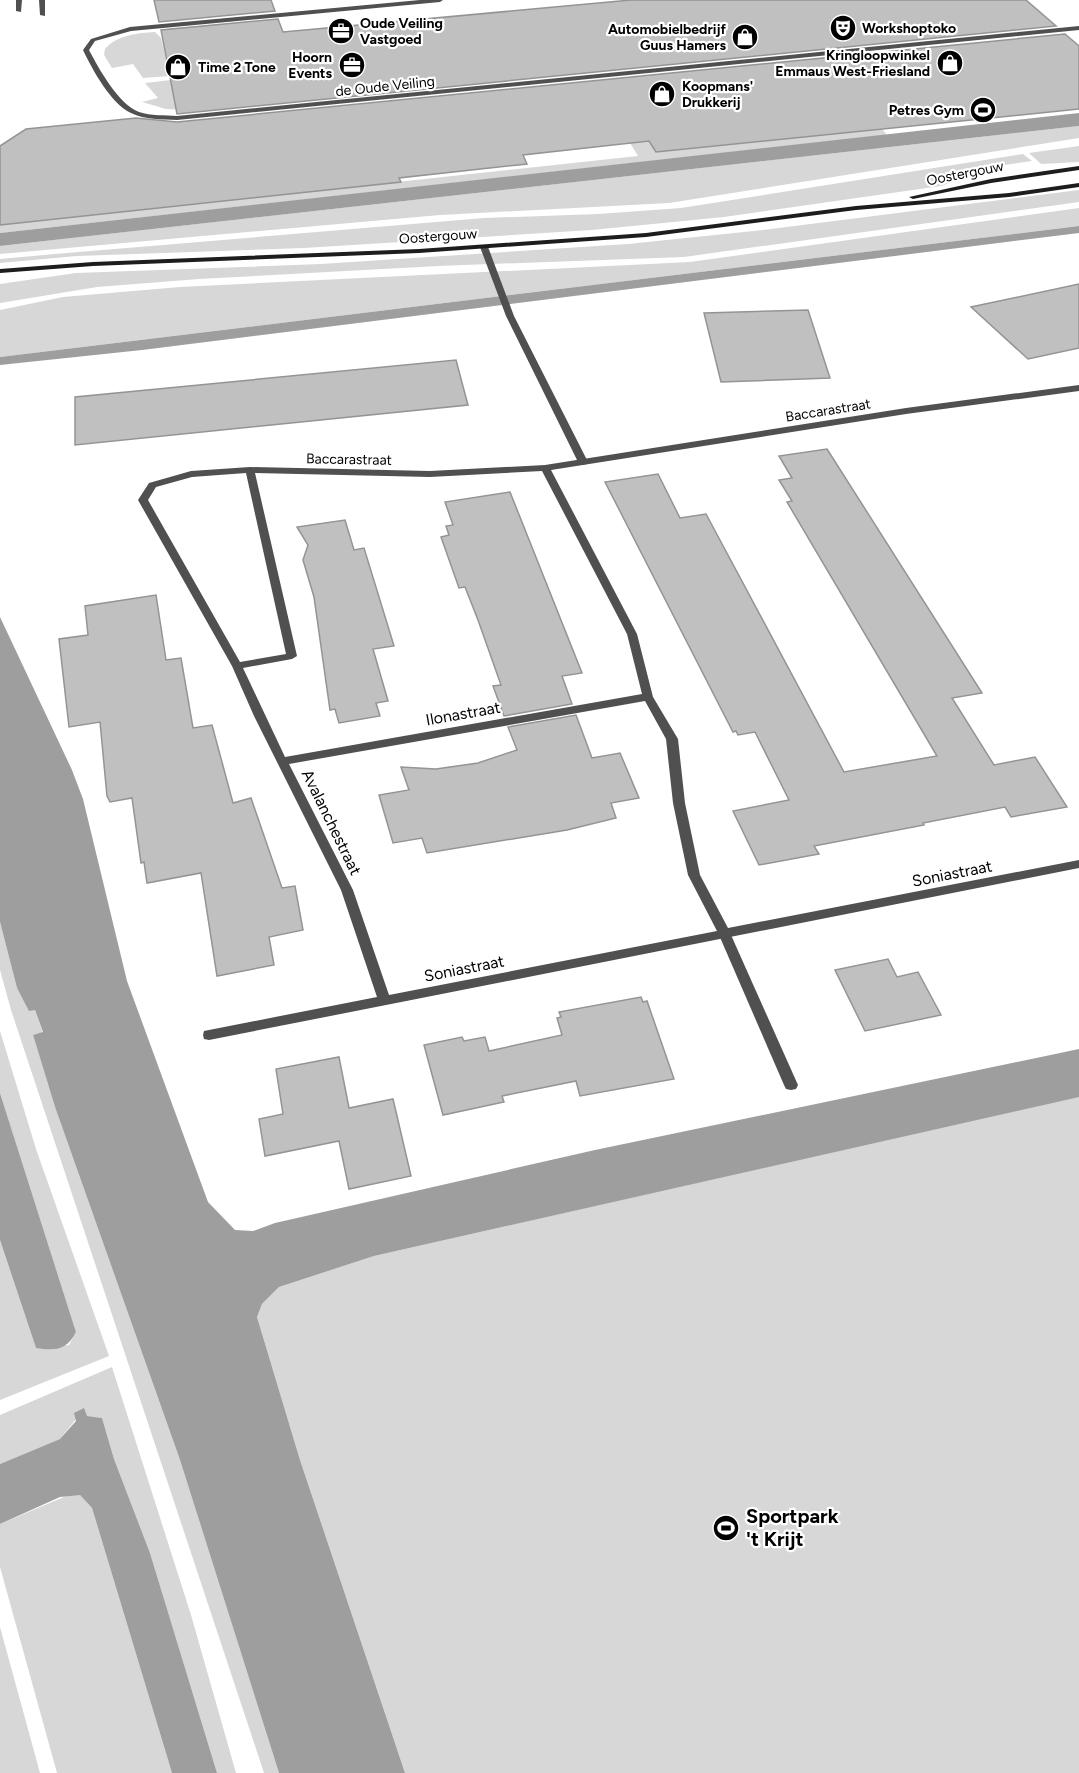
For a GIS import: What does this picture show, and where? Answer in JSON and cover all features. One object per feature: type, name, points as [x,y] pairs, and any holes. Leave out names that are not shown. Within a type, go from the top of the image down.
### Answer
[{"type":"main road","name":"Oostergouw","points":[[856,208],[992,181],[1079,168]]},
{"type":"main road","name":"Oostergouw","points":[[0,271],[56,266],[484,247],[646,235],[856,208],[1009,195],[1079,185]]},
{"type":"main road","name":"Oostergouw","points":[[0,276],[21,270]]},
{"type":"street","points":[[19,0],[19,11]]},
{"type":"street","points":[[42,0],[42,15]]},
{"type":"street","name":"de Oude Veiling","points":[[440,0],[130,29],[93,40],[86,50],[90,60],[129,110],[142,115],[177,118],[1079,28]]},
{"type":"street","points":[[484,247],[510,316],[583,462]]},
{"type":"street","name":"Baccarastraat","points":[[152,485],[191,474],[250,470],[429,474],[544,468],[906,411],[1079,388]]},
{"type":"street","points":[[544,468],[632,634],[648,697],[672,739],[679,803],[694,875],[725,935],[791,1085]]},
{"type":"street","points":[[237,666],[292,656],[250,470]]},
{"type":"street","name":"Avalanchestraat","points":[[152,485],[143,500],[237,666],[347,890],[384,999]]},
{"type":"street","name":"Ilonastraat","points":[[283,761],[648,697]]},
{"type":"street","name":"Soniastraat","points":[[209,1035],[1079,864]]},
{"type":"shaded area","points":[[155,32],[161,38],[170,76],[143,78],[133,64],[112,68],[104,55],[105,49],[110,44],[128,36]]},
{"type":"shaded area","points":[[171,80],[187,110],[166,109],[142,102],[158,98],[145,83]]},
{"type":"shaded area","points":[[1079,113],[1079,126],[0,246],[0,233]]},
{"type":"shaded area","points":[[874,119],[887,135],[0,233],[0,225],[638,156],[624,133],[642,131],[657,152],[814,135]]},
{"type":"shaded area","points":[[1079,126],[1079,138],[669,203],[440,215],[0,254],[0,246]]},
{"type":"shaded area","points":[[1079,146],[1079,162],[1041,164],[1029,153]]},
{"type":"shaded area","points":[[1023,154],[1032,161],[971,170],[975,174],[941,186],[724,217],[592,230],[304,248],[77,256],[0,263],[0,259],[484,218],[681,208]]},
{"type":"shaded area","points":[[1079,190],[1079,202],[684,257],[438,266],[199,279],[97,287],[0,303],[0,284],[76,273],[321,264],[628,244],[763,230]]},
{"type":"shaded area","points":[[1079,208],[1079,226],[0,357],[0,310],[63,297],[180,287],[690,262]]},
{"type":"shaded area","points":[[1079,226],[1079,233],[142,350],[0,365],[0,357]]},
{"type":"shaded area","points":[[0,617],[72,770],[83,799],[127,981],[208,1202],[235,1230],[253,1231],[275,1223],[595,1150],[1079,1049],[1079,1097],[374,1256],[279,1287],[262,1304],[257,1317],[300,1460],[405,1773],[279,1773],[180,1460],[55,1107],[33,1035],[43,1032],[35,1010],[29,1011],[17,988],[0,922]]},
{"type":"shaded area","points":[[0,922],[17,988],[35,1010],[43,1033],[33,1035],[55,1107],[180,1460],[279,1773],[264,1773],[11,1010],[0,970]]},
{"type":"shaded area","points":[[0,1031],[36,1149],[109,1356],[0,1400],[0,1240],[36,1348],[69,1345],[76,1332],[0,1093]]},
{"type":"shaded area","points":[[0,1093],[76,1332],[69,1343],[60,1348],[36,1348],[0,1240]]},
{"type":"shaded area","name":"Sportpark 't Krijt","points":[[1079,1096],[1079,1773],[405,1773],[300,1460],[257,1317],[262,1304],[279,1287],[374,1256]]},
{"type":"shaded area","points":[[112,1367],[191,1615],[236,1773],[217,1773],[150,1553],[114,1459],[102,1418],[86,1416],[84,1409],[60,1439],[0,1464],[0,1415]]},
{"type":"shaded area","points":[[84,1408],[87,1416],[102,1418],[114,1459],[150,1553],[217,1773],[172,1773],[92,1508],[80,1495],[60,1497],[0,1524],[0,1464],[60,1439],[76,1421],[74,1413]]},
{"type":"shaded area","points":[[71,1494],[80,1495],[92,1508],[172,1773],[57,1773],[0,1567],[0,1524]]},
{"type":"shaded area","points":[[0,1627],[40,1773],[0,1773]]},
{"type":"building","points":[[154,0],[271,0],[275,11],[159,22]]},
{"type":"building","points":[[631,0],[1026,0],[1056,26],[177,114],[161,30],[278,19],[283,32]]},
{"type":"building","points":[[1065,34],[1079,46],[1079,109],[656,152],[649,141],[523,155],[527,164],[399,178],[401,182],[0,225],[0,146],[26,129],[136,118],[177,122]]},
{"type":"building","points":[[1079,284],[1079,348],[1028,359],[971,307]]},
{"type":"building","points":[[808,310],[830,378],[721,382],[704,313]]},
{"type":"building","points":[[456,360],[468,405],[75,445],[75,397]]},
{"type":"building","points":[[827,449],[982,693],[952,698],[994,765],[1035,757],[1067,807],[1011,817],[1005,807],[814,846],[819,854],[759,865],[733,811],[789,800],[755,732],[738,735],[736,731],[733,732],[605,482],[658,474],[680,518],[706,514],[844,772],[937,756],[787,502],[792,501],[779,480],[792,478],[779,456]]},
{"type":"building","points":[[510,492],[582,673],[562,676],[572,704],[504,716],[493,686],[501,685],[465,587],[459,588],[441,537],[449,535],[446,526],[453,525],[445,502]]},
{"type":"building","points":[[345,520],[354,550],[364,548],[394,646],[373,649],[388,701],[376,703],[380,716],[339,723],[335,709],[330,710],[314,597],[303,560],[308,545],[297,527]]},
{"type":"building","points":[[156,595],[166,660],[181,658],[193,728],[212,725],[233,803],[251,798],[282,888],[295,886],[303,930],[269,937],[274,965],[217,976],[201,873],[147,883],[144,862],[141,863],[132,798],[110,802],[107,796],[100,722],[69,727],[59,639],[88,635],[85,606]]},
{"type":"building","points":[[576,715],[592,758],[620,753],[639,798],[611,803],[616,818],[567,830],[427,853],[422,838],[393,843],[379,795],[409,790],[401,767],[436,769],[478,763],[517,750],[508,727]]},
{"type":"building","points":[[888,959],[897,977],[918,972],[941,1015],[865,1031],[835,970]]},
{"type":"building","points":[[641,997],[643,1002],[647,1001],[674,1079],[580,1096],[576,1081],[502,1096],[504,1102],[443,1115],[424,1045],[462,1037],[464,1041],[485,1037],[489,1051],[562,1035],[557,1018],[561,1017],[559,1012]]},
{"type":"building","points":[[339,1057],[349,1108],[393,1099],[411,1176],[349,1189],[339,1141],[265,1156],[259,1119],[283,1114],[276,1069]]},
{"type":"place","name":"Workshoptoko","points":[[843,28]]},
{"type":"place","name":"Oude Veiling Vastgoed","points":[[341,31]]},
{"type":"place","name":"Automobielbedrijf Guus Hamers","points":[[745,37]]},
{"type":"place","name":"Kringloopwinkel Emmaus West-Friesland","points":[[950,63]]},
{"type":"place","name":"Hoorn Events","points":[[352,65]]},
{"type":"place","name":"Time 2 Tone","points":[[178,67]]},
{"type":"place","name":"Koopmans' Drukkerij","points":[[662,94]]},
{"type":"place","name":"Petres Gym","points":[[983,110]]},
{"type":"place","name":"Sportpark 't Krijt","points":[[726,1528]]}]
